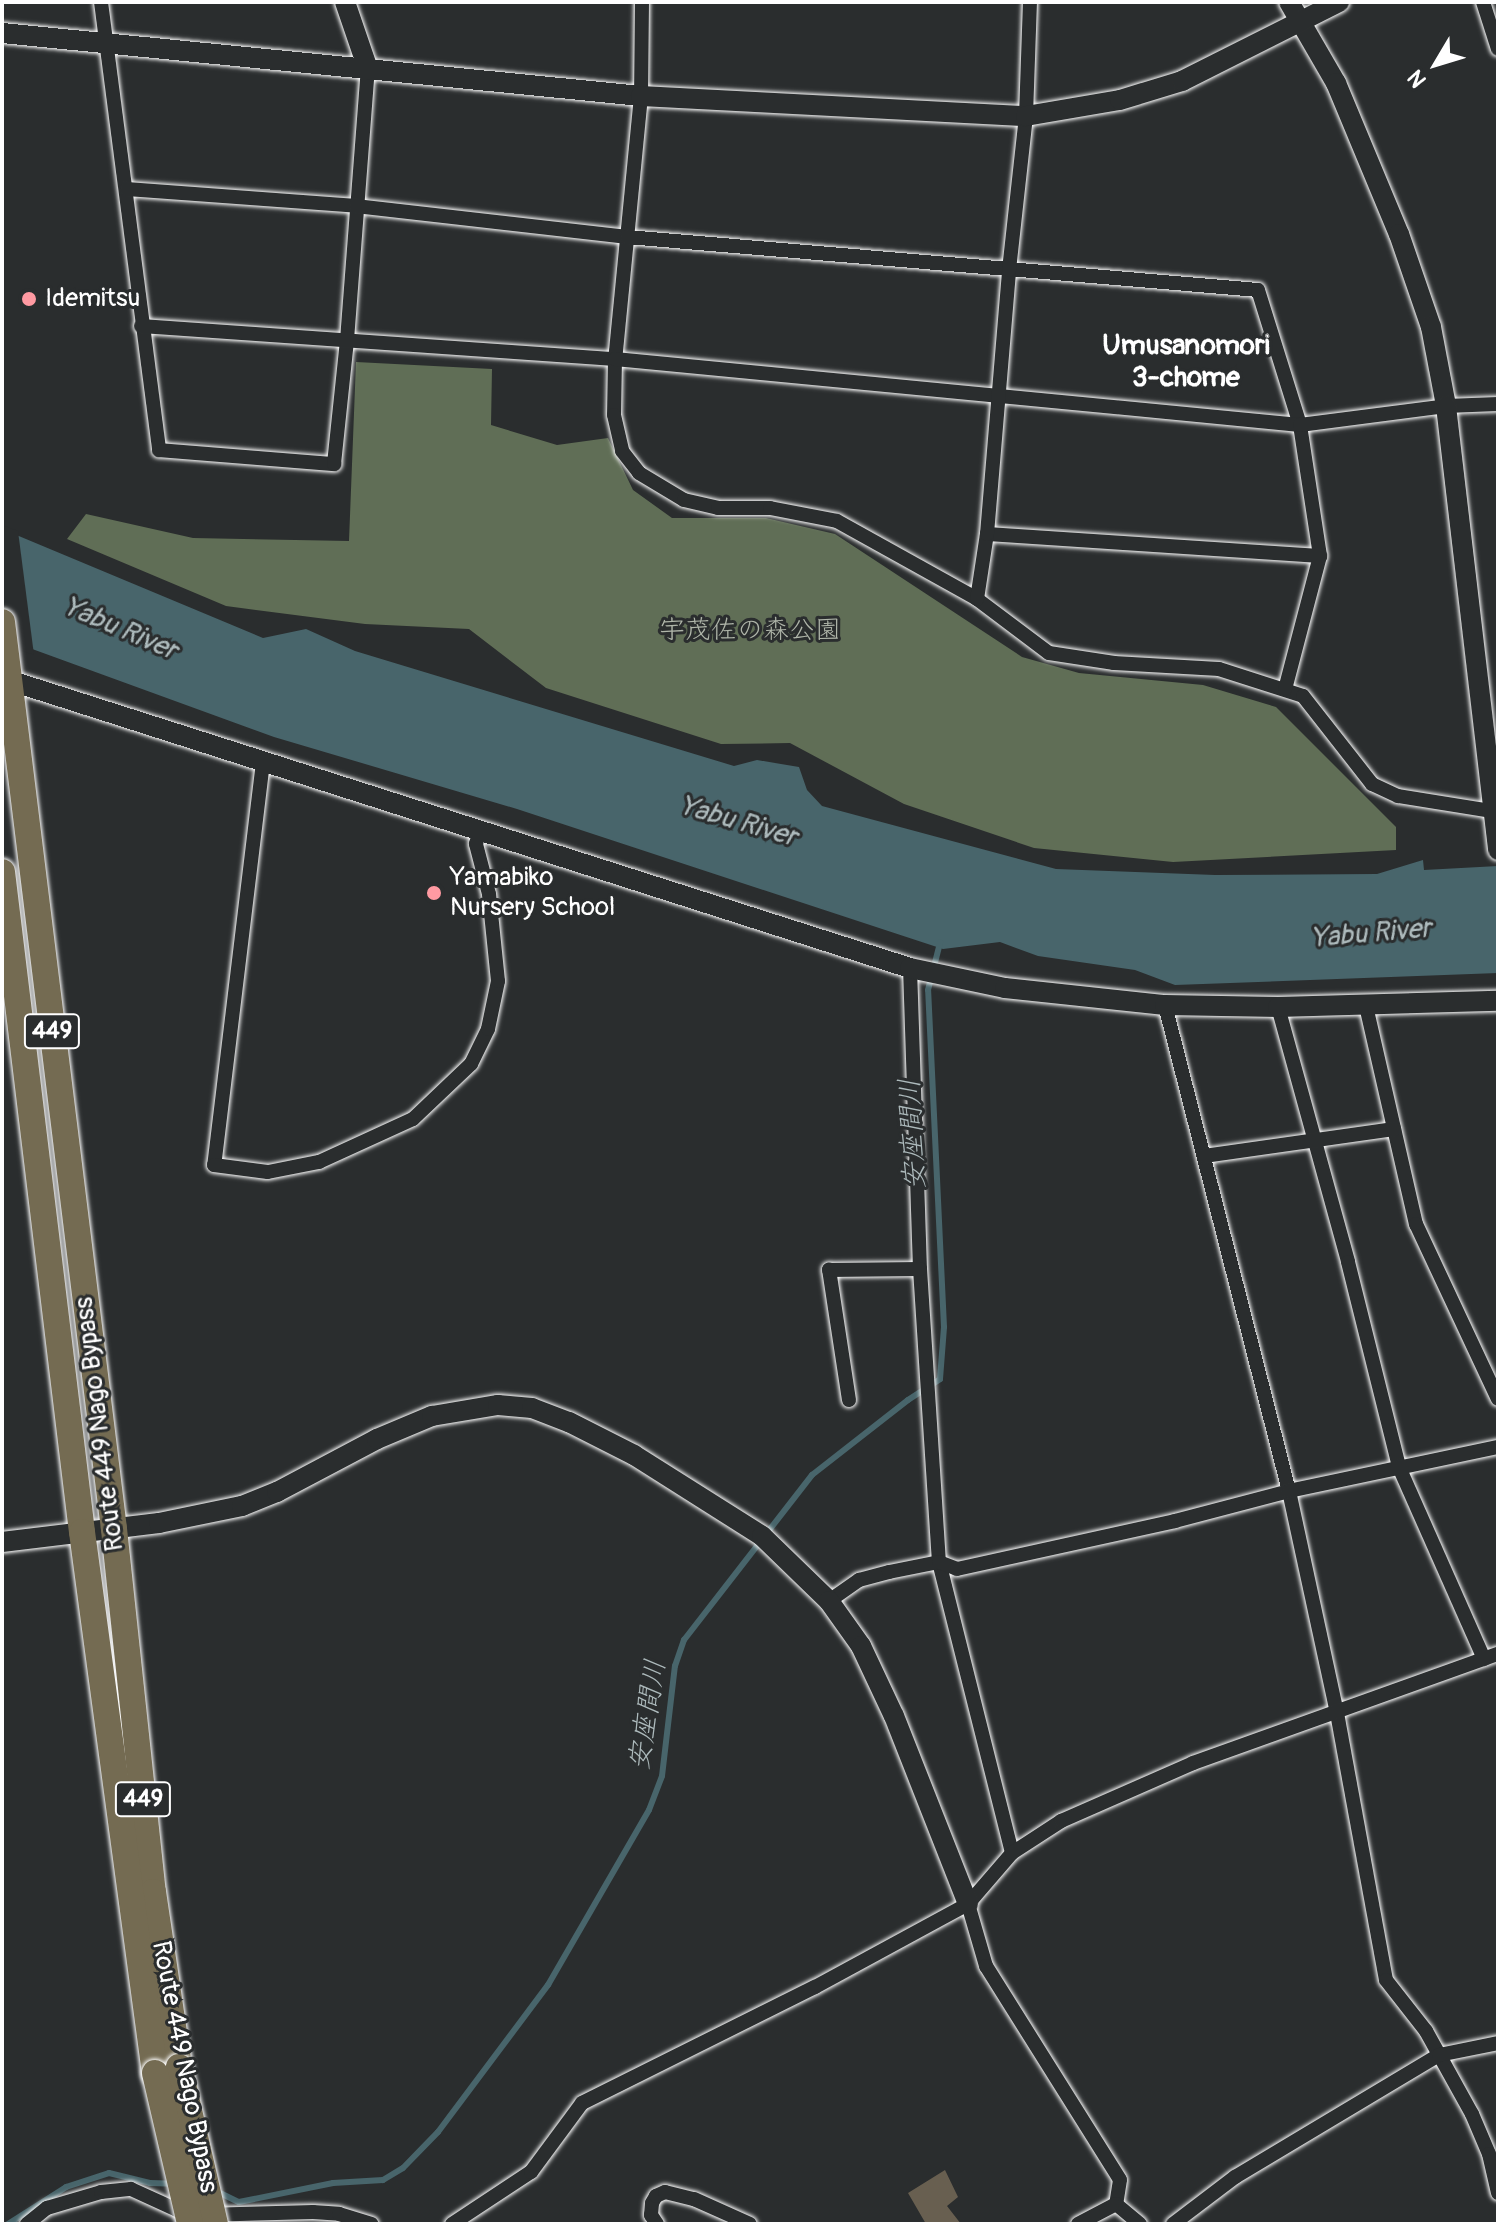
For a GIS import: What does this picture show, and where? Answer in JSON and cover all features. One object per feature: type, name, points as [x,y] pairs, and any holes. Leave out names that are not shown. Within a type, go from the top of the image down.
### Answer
[{"type":"highway","name":"Route 449 Nago Bypass","points":[[2,622],[6,680],[114,1529],[153,1892],[167,2070],[215,2224]]},
{"type":"highway","name":"Route 449 Nago Bypass","points":[[2,872],[82,1532],[190,2224]]},
{"type":"street","points":[[101,2],[159,450],[334,464],[368,69],[345,2]]},
{"type":"street","points":[[642,2],[641,96],[615,359],[614,415],[622,451],[639,473],[684,500],[718,508],[770,508],[837,521],[977,599],[1049,653],[1114,663],[1219,669],[1303,696],[1372,784],[1398,796],[1496,812]]},
{"type":"street","points":[[977,599],[987,534],[1009,270],[1026,116],[1030,2]]},
{"type":"street","points":[[1289,2],[1336,83],[1399,234],[1431,327],[1446,406],[1496,812],[1498,850]]},
{"type":"street","points":[[2,33],[641,96],[1026,116],[1120,100],[1182,81],[1339,2]]},
{"type":"street","points":[[1483,2],[1498,49]]},
{"type":"street","points":[[127,189],[356,206],[627,237],[1258,290],[1300,425],[1320,556],[1285,689]]},
{"type":"street","points":[[141,326],[615,359],[1000,399],[1300,425],[1446,406],[1498,404]]},
{"type":"street","points":[[987,534],[1320,556]]},
{"type":"street","points":[[6,680],[910,968],[1005,988],[1165,1005],[1366,1006],[1498,1001]]},
{"type":"street","points":[[263,762],[214,1165],[268,1172],[319,1162],[413,1119],[471,1064],[488,1029],[498,981],[489,894],[476,844],[480,829]]},
{"type":"street","points":[[910,968],[920,1269],[939,1562],[1012,1853]]},
{"type":"street","points":[[1165,1005],[1289,1491],[1337,1713],[1386,1980],[1426,2031],[1439,2055],[1489,2154],[1498,2193]]},
{"type":"street","points":[[1366,1006],[1416,1224],[1498,1399]]},
{"type":"street","points":[[452,2224],[531,2172],[582,2103],[815,1987],[968,1904],[1012,1853],[1061,1821],[1193,1763],[1491,1656],[1399,1467],[1278,1007]]},
{"type":"street","points":[[1204,1156],[1394,1129]]},
{"type":"street","points":[[849,1400],[829,1270],[920,1269]]},
{"type":"street","points":[[2,1542],[222,1512],[251,1503],[377,1439],[432,1416],[498,1405],[532,1408],[569,1422],[634,1455],[762,1536],[829,1601],[861,1646],[894,1716],[968,1904],[986,1966],[1120,2180],[1116,2204]]},
{"type":"street","points":[[829,1601],[859,1580],[939,1562],[957,1569],[1175,1521],[1289,1491],[1498,1447]]},
{"type":"street","points":[[1173,2224],[1235,2177],[1439,2055],[1498,2043]]},
{"type":"street","points":[[27,2224],[47,2208],[101,2192],[131,2189],[177,2210],[203,2215],[313,2212],[339,2214],[371,2224]]},
{"type":"street","points":[[657,2224],[651,2215],[652,2203],[656,2196],[665,2192],[694,2199],[750,2224]]},
{"type":"street","points":[[1078,2224],[1116,2204]]},
{"type":"street","points":[[1116,2204],[1140,2224]]},
{"type":"green space","name":"宇茂佐の森公園","points":[[356,362],[492,369],[491,425],[557,445],[608,438],[633,490],[672,518],[766,518],[835,534],[1022,657],[1079,673],[1203,685],[1276,707],[1396,827],[1396,850],[1173,862],[1034,848],[904,804],[790,743],[721,744],[546,688],[469,629],[365,624],[226,606],[67,539],[86,514],[193,538],[349,541]]},
{"type":"water","name":"Yabu River","points":[[2,529],[263,638],[306,629],[355,651],[734,766],[757,760],[799,767],[807,790],[822,806],[1056,869],[1215,875],[1377,874],[1423,860],[1424,870],[1498,866],[1498,973],[1175,985],[1135,970],[1038,956],[1000,942],[943,949],[517,809],[274,737],[2,638]]},
{"type":"pier","points":[[2,525],[18,531],[34,655],[2,643]]},
{"type":"building","points":[[945,2170],[958,2197],[947,2206],[961,2224],[926,2224],[908,2193]]},
{"type":"waterway","name":"安座間川","points":[[216,2191],[239,2202],[333,2183],[383,2180],[403,2168],[438,2132],[548,1985],[649,1810],[662,1776],[675,1666],[684,1640],[812,1475],[940,1379],[944,1327],[928,990],[940,943]]},
{"type":"waterway","name":"安座間川","points":[[8,2224],[66,2187],[109,2173],[150,2183],[174,2184]]},
{"type":"place","name":"Idemitsu","points":[[29,299]]},
{"type":"place","name":"Yamabiko Nursery School","points":[[434,893]]},
{"type":"district","name":"Umusanomori 3-chome","points":[[1186,362]]}]
